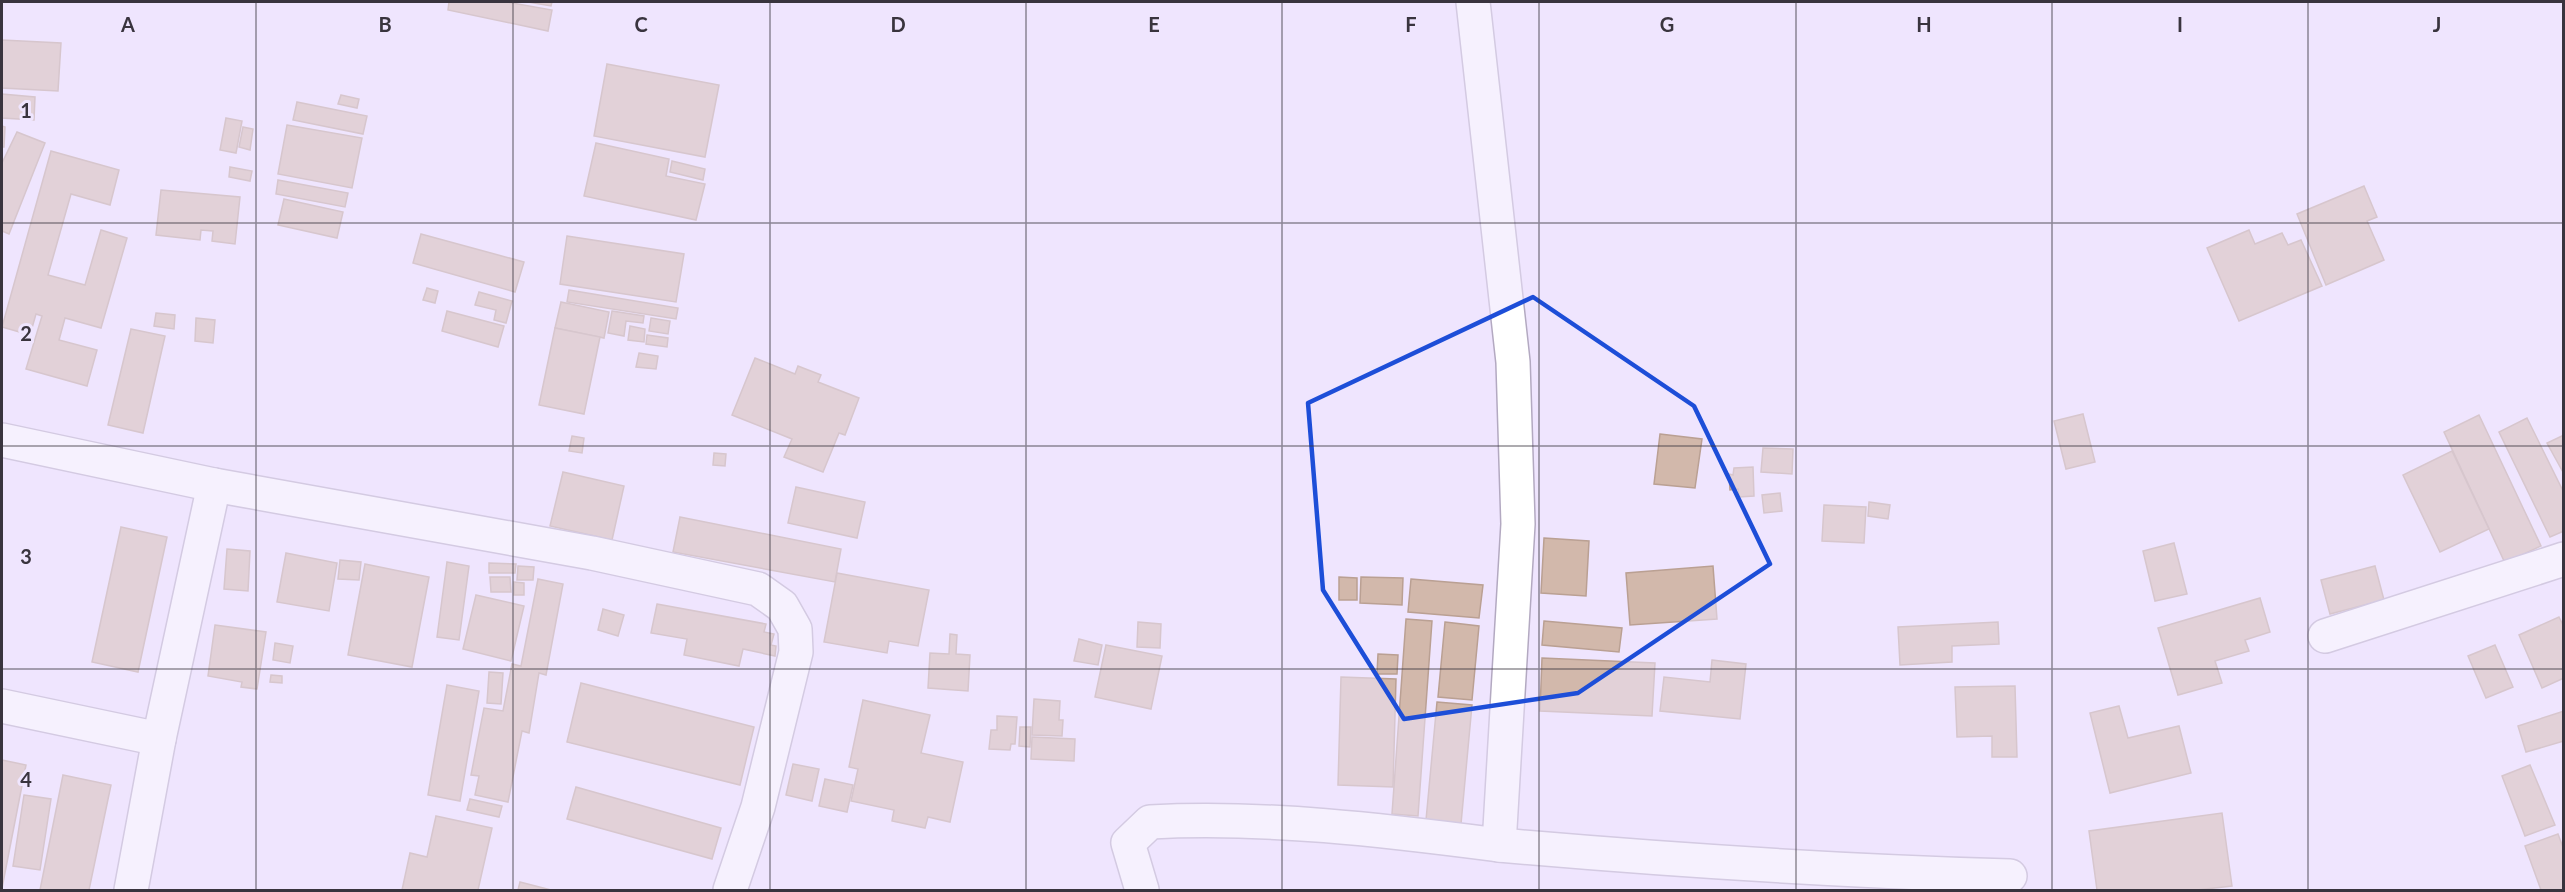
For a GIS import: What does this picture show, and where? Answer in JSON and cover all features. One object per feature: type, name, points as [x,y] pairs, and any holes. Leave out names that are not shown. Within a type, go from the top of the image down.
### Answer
[{"type":"street","points":[[1473,2],[1513,362],[1518,524],[1498,845]]},
{"type":"street","points":[[2,440],[214,485],[592,553],[758,589],[782,606],[795,629],[796,652],[758,807],[730,891]]},
{"type":"street","points":[[131,891],[159,739],[214,485]]},
{"type":"street","points":[[2325,636],[2564,559]]},
{"type":"street","points":[[2,705],[159,739]]},
{"type":"street","points":[[1142,891],[1128,843],[1150,822],[1202,819],[1274,821],[1392,831],[1498,845],[1715,864],[2010,876]]},
{"type":"highlighted area","points":[[1533,297],[1694,406],[1770,564],[1578,693],[1404,719],[1323,590],[1308,403]]},
{"type":"building","points":[[449,2],[507,2],[552,10],[548,31],[448,10]]},
{"type":"building","points":[[528,2],[552,2],[551,6]]},
{"type":"building","points":[[2,40],[61,43],[58,91],[2,88]]},
{"type":"building","points":[[607,64],[719,85],[705,157],[594,136]]},
{"type":"building","points":[[2,94],[35,97],[34,120],[2,118]]},
{"type":"building","points":[[341,95],[359,99],[357,108],[338,104]]},
{"type":"building","points":[[297,102],[367,116],[363,134],[293,120]]},
{"type":"building","points":[[226,118],[242,121],[236,153],[220,150]]},
{"type":"building","points":[[287,125],[362,138],[352,188],[278,174]]},
{"type":"building","points":[[2,126],[5,127],[4,147],[2,147]]},
{"type":"building","points":[[243,127],[253,129],[250,150],[239,147]]},
{"type":"building","points":[[17,132],[45,143],[9,234],[2,231],[2,163]]},
{"type":"building","points":[[596,143],[669,159],[666,176],[705,184],[696,220],[584,196]]},
{"type":"building","points":[[51,151],[119,170],[110,205],[71,194],[48,275],[85,285],[101,230],[127,238],[101,328],[65,318],[59,340],[97,350],[87,386],[26,369],[42,316],[36,314],[30,335],[2,327]]},
{"type":"building","points":[[672,161],[705,169],[703,180],[670,172]]},
{"type":"building","points":[[230,167],[252,171],[250,181],[229,177]]},
{"type":"building","points":[[278,180],[348,193],[345,207],[276,194]]},
{"type":"building","points":[[2364,186],[2377,217],[2367,221],[2384,260],[2326,285],[2297,214]]},
{"type":"building","points":[[161,190],[240,197],[235,244],[212,241],[213,231],[201,230],[200,240],[156,235]]},
{"type":"building","points":[[284,199],[343,212],[337,238],[278,225]]},
{"type":"building","points":[[2249,230],[2255,244],[2282,233],[2288,245],[2301,240],[2322,286],[2239,321],[2207,248]]},
{"type":"building","points":[[421,234],[524,262],[515,292],[413,263]]},
{"type":"building","points":[[567,236],[684,254],[676,302],[560,284]]},
{"type":"building","points":[[427,288],[438,291],[435,303],[423,300]]},
{"type":"building","points":[[569,290],[678,308],[676,319],[567,302]]},
{"type":"building","points":[[479,292],[512,301],[506,323],[494,320],[496,310],[475,305]]},
{"type":"building","points":[[561,302],[609,312],[604,338],[555,328]]},
{"type":"building","points":[[447,311],[504,326],[498,347],[442,331]]},
{"type":"building","points":[[612,311],[644,316],[643,323],[626,321],[624,336],[608,333]]},
{"type":"building","points":[[156,313],[175,315],[174,329],[154,326]]},
{"type":"building","points":[[196,318],[215,320],[213,343],[195,341]]},
{"type":"building","points":[[651,318],[670,321],[668,334],[649,331]]},
{"type":"building","points":[[630,326],[645,329],[644,342],[628,340]]},
{"type":"building","points":[[555,328],[600,337],[584,414],[539,405]]},
{"type":"building","points":[[131,329],[165,336],[143,433],[108,425]]},
{"type":"building","points":[[647,335],[668,338],[667,347],[646,344]]},
{"type":"building","points":[[639,353],[658,356],[656,369],[636,367]]},
{"type":"building","points":[[755,358],[795,374],[798,366],[821,375],[818,382],[859,398],[845,435],[839,433],[823,472],[784,457],[792,439],[732,415]]},
{"type":"building","points":[[2083,414],[2095,462],[2066,469],[2054,421]]},
{"type":"building","points":[[2479,415],[2541,546],[2505,563],[2444,432]]},
{"type":"building","points":[[2527,418],[2564,493],[2564,531],[2550,537],[2499,432]]},
{"type":"building","points":[[1660,434],[1702,439],[1695,488],[1654,484]]},
{"type":"building","points":[[2564,435],[2564,474],[2547,443]]},
{"type":"building","points":[[572,436],[584,438],[582,453],[569,451]]},
{"type":"building","points":[[1763,448],[1793,449],[1792,474],[1761,472]]},
{"type":"building","points":[[2452,451],[2489,529],[2440,552],[2403,475]]},
{"type":"building","points":[[714,453],[726,454],[725,466],[713,465]]},
{"type":"building","points":[[1753,467],[1754,496],[1739,497],[1738,489],[1730,490],[1729,474],[1733,475],[1734,468]]},
{"type":"building","points":[[563,472],[624,486],[612,540],[550,526]]},
{"type":"building","points":[[796,487],[865,502],[857,538],[788,523]]},
{"type":"building","points":[[1780,493],[1782,511],[1764,513],[1762,495]]},
{"type":"building","points":[[1869,502],[1890,505],[1888,519],[1868,516]]},
{"type":"building","points":[[1824,505],[1866,507],[1864,543],[1822,541]]},
{"type":"building","points":[[680,517],[841,549],[835,582],[673,552]]},
{"type":"building","points":[[121,527],[167,537],[138,672],[92,662]]},
{"type":"building","points":[[1544,538],[1589,541],[1586,596],[1541,593]]},
{"type":"building","points":[[2174,543],[2187,594],[2155,601],[2143,551]]},
{"type":"building","points":[[227,549],[250,551],[248,591],[224,589]]},
{"type":"building","points":[[286,553],[337,563],[329,611],[277,602]]},
{"type":"building","points":[[340,560],[361,562],[359,580],[338,579]]},
{"type":"building","points":[[447,562],[469,566],[459,640],[437,637]]},
{"type":"building","points":[[489,563],[516,564],[515,573],[489,573]]},
{"type":"building","points":[[365,564],[429,577],[412,667],[348,655]]},
{"type":"building","points":[[518,566],[534,567],[533,580],[517,580]]},
{"type":"building","points":[[1713,566],[1717,619],[1630,625],[1626,573]]},
{"type":"building","points":[[2375,566],[2384,600],[2330,614],[2321,580]]},
{"type":"building","points":[[837,573],[929,590],[918,646],[889,641],[887,653],[824,642]]},
{"type":"building","points":[[490,577],[510,577],[511,592],[491,592]]},
{"type":"building","points":[[1339,577],[1357,578],[1357,600],[1339,600]]},
{"type":"building","points":[[1361,577],[1403,578],[1402,605],[1360,603]]},
{"type":"building","points":[[538,579],[563,584],[546,675],[539,673],[529,733],[522,731],[508,802],[475,795],[479,776],[471,775],[484,708],[503,711],[512,664],[521,666]]},
{"type":"building","points":[[1411,579],[1483,585],[1479,618],[1408,612]]},
{"type":"building","points":[[514,582],[524,583],[524,595],[514,595]]},
{"type":"building","points":[[476,595],[524,606],[511,661],[463,649]]},
{"type":"building","points":[[2260,598],[2270,632],[2245,640],[2249,651],[2215,661],[2222,683],[2178,695],[2158,628]]},
{"type":"building","points":[[657,604],[766,624],[764,632],[774,634],[771,645],[776,646],[775,656],[743,649],[739,666],[684,655],[687,639],[651,633]]},
{"type":"building","points":[[603,609],[624,615],[618,636],[598,630]]},
{"type":"building","points":[[2559,617],[2564,627],[2564,678],[2542,688],[2519,635]]},
{"type":"building","points":[[1406,619],[1432,621],[1418,816],[1392,814]]},
{"type":"building","points":[[1544,621],[1622,628],[1619,652],[1542,645]]},
{"type":"building","points":[[1138,622],[1161,624],[1160,648],[1137,647]]},
{"type":"building","points":[[1445,622],[1479,626],[1472,700],[1438,697]]},
{"type":"building","points":[[1998,622],[1999,644],[1952,646],[1952,662],[1900,665],[1898,627]]},
{"type":"building","points":[[215,625],[266,632],[257,689],[241,687],[242,682],[208,676]]},
{"type":"building","points":[[950,634],[957,635],[956,654],[970,655],[968,691],[928,688],[930,653],[949,654]]},
{"type":"building","points":[[1079,639],[1102,645],[1098,665],[1074,661]]},
{"type":"building","points":[[275,643],[293,646],[290,663],[273,660]]},
{"type":"building","points":[[1106,645],[1162,656],[1151,709],[1095,697]]},
{"type":"building","points":[[2495,645],[2513,687],[2486,698],[2468,656]]},
{"type":"building","points":[[1378,654],[1398,655],[1397,674],[1377,674]]},
{"type":"building","points":[[1542,658],[1655,663],[1652,716],[1540,711]]},
{"type":"building","points":[[1712,660],[1746,664],[1740,719],[1660,711],[1664,677],[1710,682]]},
{"type":"building","points":[[489,672],[503,673],[501,704],[487,703]]},
{"type":"building","points":[[271,675],[282,676],[282,683],[270,682]]},
{"type":"building","points":[[1341,677],[1396,679],[1393,787],[1338,785]]},
{"type":"building","points":[[581,683],[754,727],[740,785],[567,742]]},
{"type":"building","points":[[447,685],[479,691],[460,801],[428,795]]},
{"type":"building","points":[[2015,686],[2017,757],[1992,757],[1992,736],[1957,737],[1955,687]]},
{"type":"building","points":[[1034,699],[1060,701],[1059,720],[1063,720],[1062,736],[1032,735]]},
{"type":"building","points":[[863,700],[930,715],[921,753],[963,762],[950,822],[928,817],[925,828],[892,821],[894,810],[851,801],[858,769],[849,767]]},
{"type":"building","points":[[1437,702],[1472,705],[1461,824],[1426,820]]},
{"type":"building","points":[[2119,706],[2128,738],[2179,726],[2191,773],[2110,793],[2090,713]]},
{"type":"building","points":[[2564,711],[2564,741],[2526,752],[2518,726]]},
{"type":"building","points":[[997,716],[1017,717],[1015,744],[1011,744],[1010,750],[989,749],[991,730],[997,730]]},
{"type":"building","points":[[1020,727],[1031,727],[1030,747],[1019,746]]},
{"type":"building","points":[[1032,737],[1075,739],[1074,761],[1031,759]]},
{"type":"building","points":[[2,760],[26,765],[2,888]]},
{"type":"building","points":[[793,764],[819,769],[812,801],[786,795]]},
{"type":"building","points":[[2530,765],[2555,825],[2525,836],[2502,776]]},
{"type":"building","points":[[63,775],[111,785],[89,890],[40,890]]},
{"type":"building","points":[[825,779],[853,785],[847,812],[819,806]]},
{"type":"building","points":[[576,787],[721,828],[712,859],[567,819]]},
{"type":"building","points":[[24,795],[51,799],[40,870],[13,866]]},
{"type":"building","points":[[470,799],[502,806],[499,817],[467,810]]},
{"type":"building","points":[[2222,813],[2232,886],[2197,890],[2097,890],[2089,831]]},
{"type":"building","points":[[436,816],[492,828],[478,890],[402,890],[410,853],[427,857]]},
{"type":"building","points":[[2558,834],[2564,850],[2564,890],[2541,890],[2525,846]]},
{"type":"building","points":[[520,882],[551,890],[518,890]]}]
